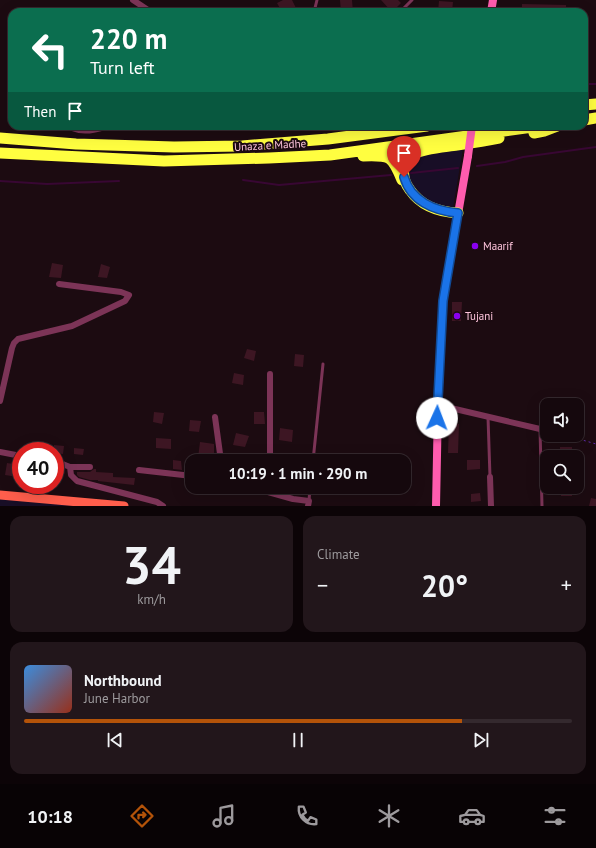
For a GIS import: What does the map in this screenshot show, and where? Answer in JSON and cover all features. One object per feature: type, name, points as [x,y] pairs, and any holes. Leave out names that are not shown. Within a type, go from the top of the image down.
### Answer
[{"type":"highway","points":[[328,139],[368,130]]},
{"type":"highway","name":"Unaza e Madhe","points":[[0,138],[76,144],[174,147],[242,146],[328,139],[397,130]]},
{"type":"highway","name":"Unaza e Madhe","points":[[0,153],[164,161],[222,160],[330,155],[511,130]]},
{"type":"highway","points":[[457,216],[433,208],[420,200],[409,190],[403,170],[405,164],[413,154],[431,149],[482,142],[547,130]]},
{"type":"highway","points":[[330,155],[385,156],[390,158],[398,169],[404,186],[409,194],[437,214],[457,216]]},
{"type":"main road","points":[[0,495],[124,506]]},
{"type":"street","points":[[133,0],[145,8]]},
{"type":"street","points":[[436,506],[438,405],[443,301],[471,130]]},
{"type":"street","points":[[0,401],[14,343],[18,339],[72,326],[125,301],[129,295],[121,292],[59,284]]},
{"type":"street","points":[[270,374],[270,454]]},
{"type":"street","points":[[438,405],[540,429]]},
{"type":"street","points":[[216,417],[220,454]]},
{"type":"street","points":[[0,452],[12,454]]},
{"type":"street","points":[[64,464],[70,466],[90,467]]},
{"type":"street","points":[[70,466],[71,475],[77,481],[157,502],[162,506]]},
{"type":"street","points":[[139,470],[185,475]]},
{"type":"street","points":[[490,477],[491,506]]},
{"type":"street","points":[[280,494],[308,504]]},
{"type":"lane","points":[[404,8],[412,0]]},
{"type":"lane","points":[[314,454],[323,364]]},
{"type":"lane","points":[[488,417],[490,477]]},
{"type":"lane","points":[[540,442],[542,506]]},
{"type":"lane","points":[[308,504],[309,494]]},
{"type":"path","points":[[584,440],[596,444]]},
{"type":"shaded area","points":[[463,148],[453,208],[442,209],[411,188],[408,165],[415,157]]},
{"type":"shaded area","points":[[0,497],[84,506],[0,506]]},
{"type":"building","points":[[283,0],[292,0],[296,8],[280,8],[277,3]]},
{"type":"building","points":[[340,0],[352,0],[353,8],[341,8]]},
{"type":"building","points":[[381,0],[398,0],[401,3],[396,8],[388,8]]},
{"type":"building","points":[[439,1],[453,2],[452,8],[438,8]]},
{"type":"building","points":[[522,4],[566,5],[566,8],[522,8]]},
{"type":"building","points":[[52,263],[63,265],[61,278],[49,277]]},
{"type":"building","points":[[101,264],[110,267],[107,278],[98,277]]},
{"type":"building","points":[[452,302],[462,302],[461,321],[452,321]]},
{"type":"building","points":[[247,349],[256,351],[254,361],[244,358]]},
{"type":"building","points":[[295,354],[304,355],[303,367],[294,366]]},
{"type":"building","points":[[234,373],[244,375],[243,385],[232,383]]},
{"type":"building","points":[[154,412],[164,413],[162,424],[153,422]]},
{"type":"building","points":[[254,412],[264,412],[265,424],[254,424]]},
{"type":"building","points":[[190,420],[201,421],[199,432],[189,431]]},
{"type":"building","points":[[449,423],[459,424],[458,453],[448,453]]},
{"type":"building","points":[[280,428],[293,430],[292,442],[279,440]]},
{"type":"building","points":[[236,433],[249,436],[245,447],[233,445]]},
{"type":"building","points":[[156,438],[171,439],[171,449],[156,448]]},
{"type":"building","points":[[200,442],[214,444],[214,454],[198,454]]},
{"type":"building","points":[[560,447],[572,447],[572,450],[560,450]]},
{"type":"building","points":[[74,448],[84,449],[83,455],[74,454]]},
{"type":"building","points":[[173,460],[181,461],[182,470],[173,469]]},
{"type":"building","points":[[467,460],[480,460],[480,469],[467,470]]},
{"type":"building","points":[[7,463],[12,464],[12,476],[5,475]]},
{"type":"building","points":[[96,469],[96,472],[113,473],[113,477],[135,478],[134,485],[90,480],[77,475],[77,472],[90,472]]},
{"type":"building","points":[[480,493],[481,501],[471,502],[471,494]]},
{"type":"building","points":[[561,494],[572,494],[572,496],[561,496]]},
{"type":"building","points":[[591,498],[596,499],[596,506],[589,506]]},
{"type":"waterway","points":[[588,84],[596,84]]},
{"type":"waterway","points":[[477,166],[505,162],[523,157],[596,147]]},
{"type":"waterway","points":[[411,173],[458,168]]},
{"type":"waterway","points":[[243,180],[279,185],[391,175]]},
{"type":"waterway","points":[[0,181],[47,184],[119,181]]},
{"type":"place","name":"Maarif","points":[[475,246]]},
{"type":"place","name":"Tujani","points":[[457,316]]},
{"type":"route","points":[[404,177],[409,190],[426,205],[439,211],[458,213],[443,301],[437,418]]}]
